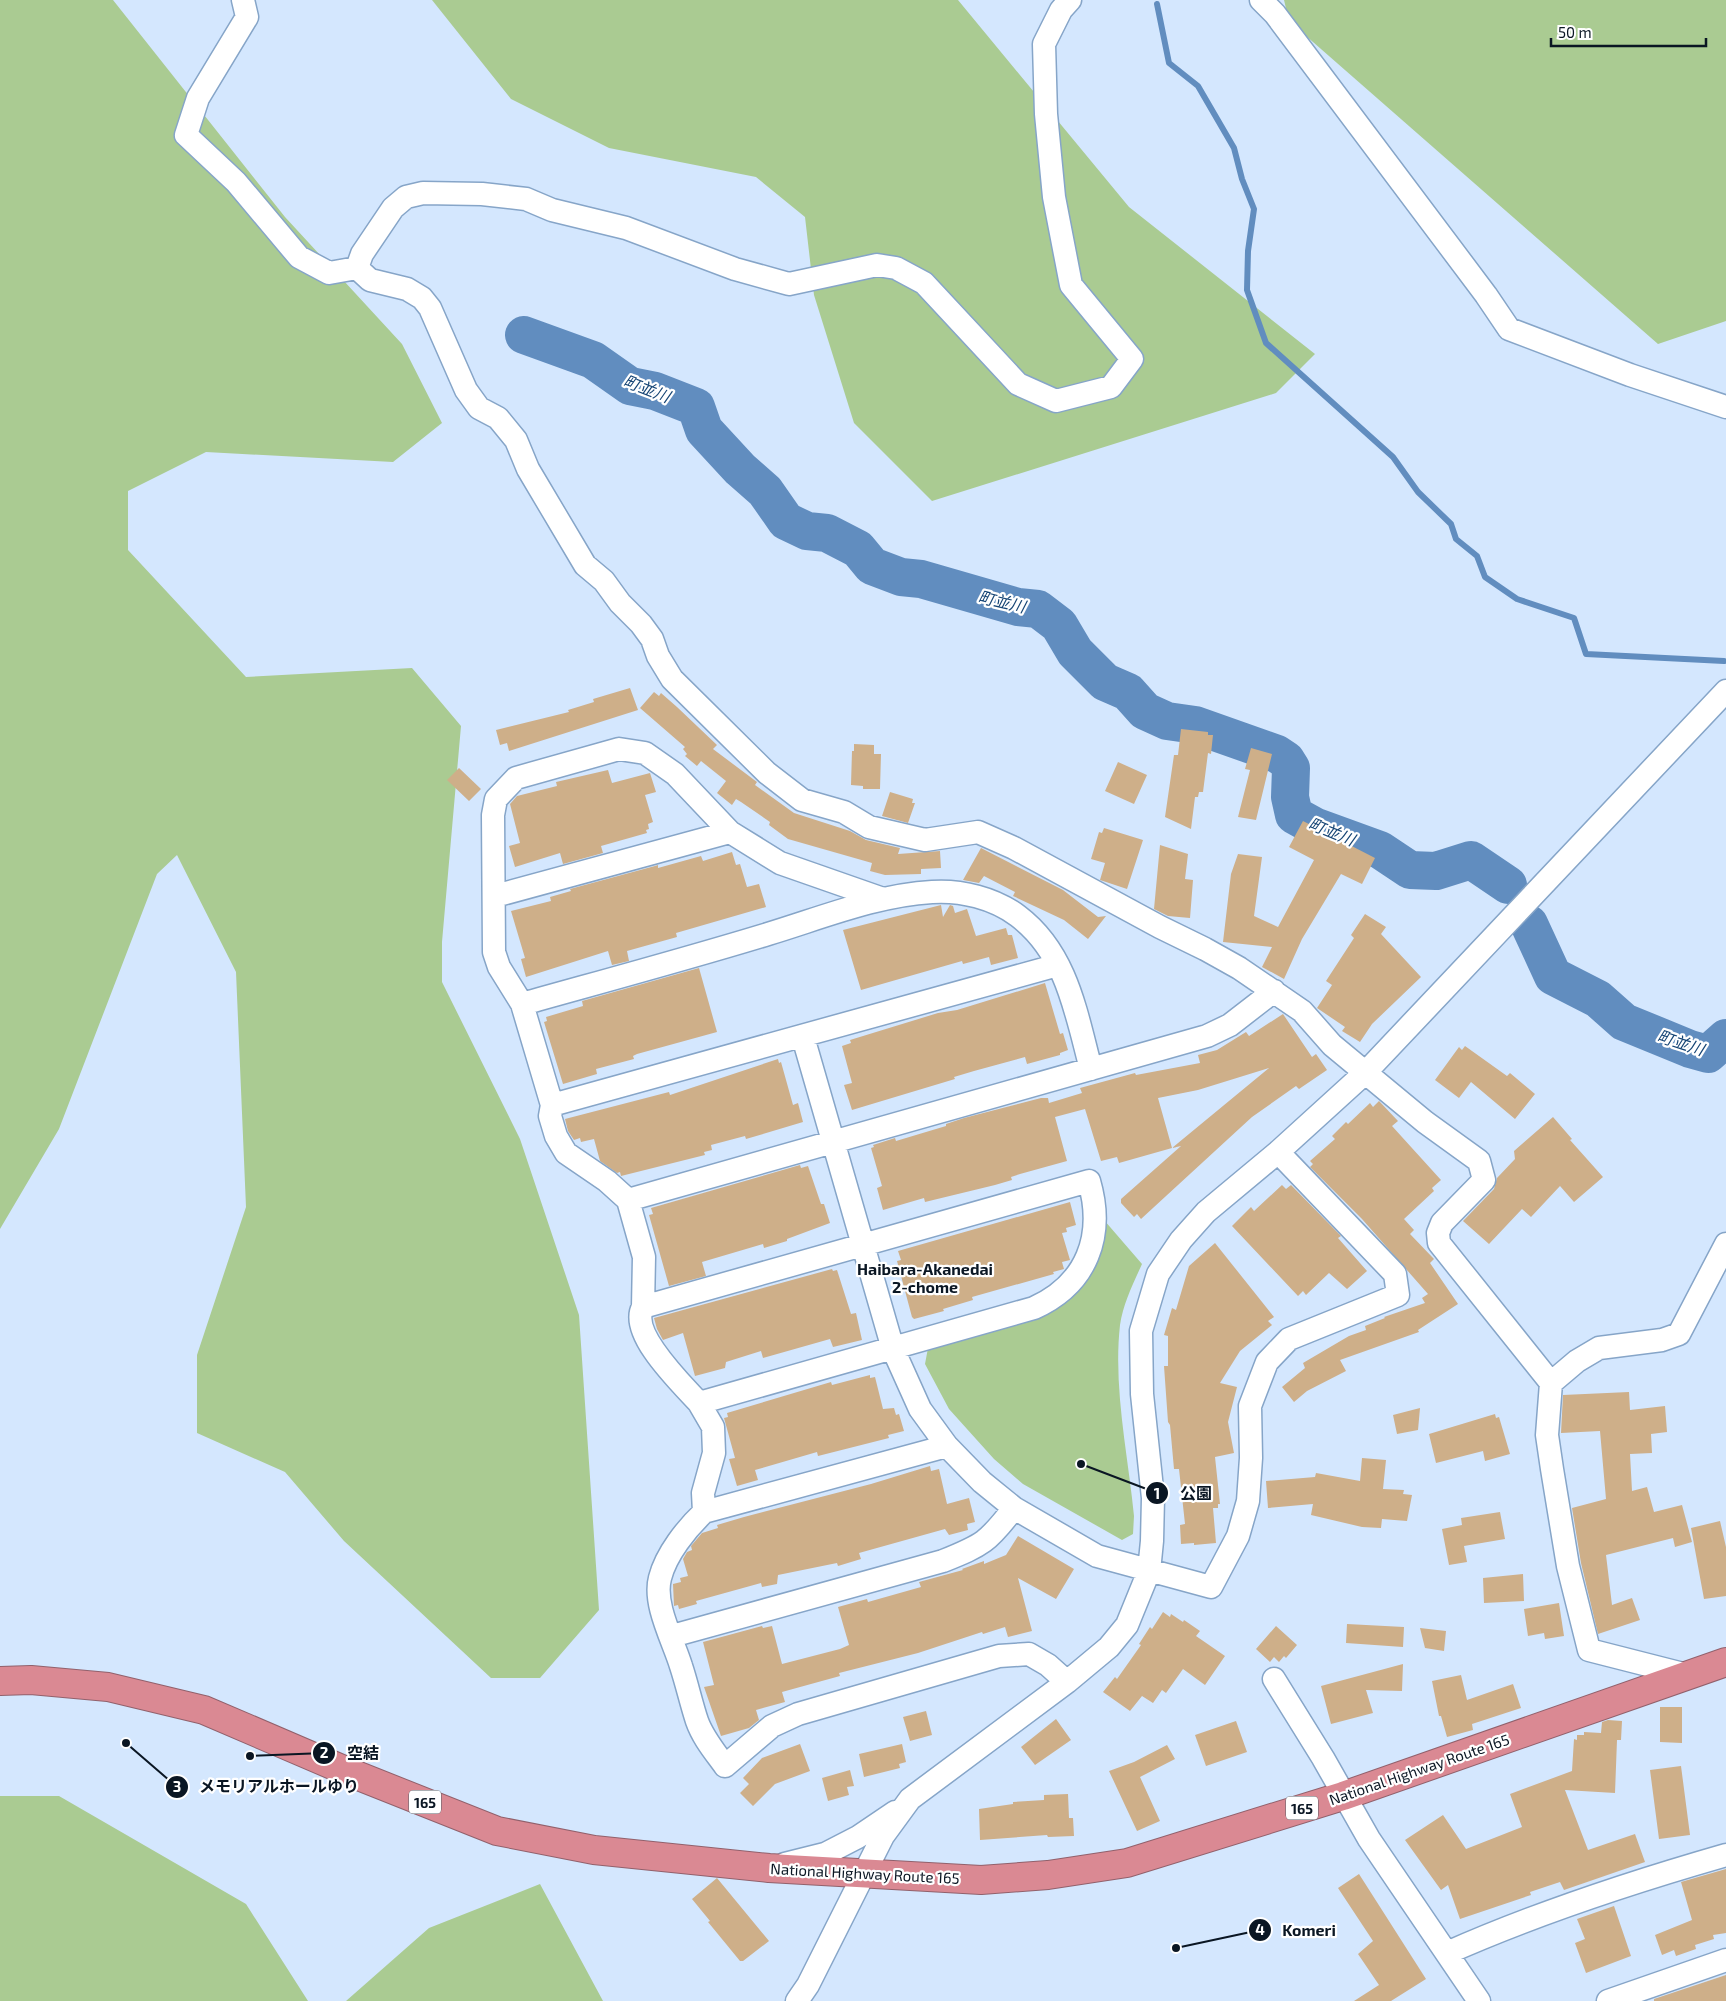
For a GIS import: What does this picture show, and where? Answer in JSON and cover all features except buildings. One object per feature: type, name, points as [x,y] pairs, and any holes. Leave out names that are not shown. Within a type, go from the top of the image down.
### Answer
[{"type":"highway","name":"National Highway Route 165","points":[[0,1681],[31,1680],[108,1687],[204,1710],[351,1773],[498,1830],[594,1850],[769,1868],[981,1880],[1048,1875],[1127,1863],[1343,1796],[1726,1662]]},
{"type":"street","points":[[243,0],[247,17],[198,98],[186,135],[236,182],[299,257],[329,274],[357,268]]},
{"type":"street","points":[[357,268],[362,254],[393,208],[406,197],[423,193],[482,194],[526,199],[552,210],[626,228],[735,269],[789,284],[877,265],[896,268],[924,283],[1018,384],[1056,401],[1111,387],[1132,359],[1070,285],[1054,197],[1046,114],[1044,44],[1061,10],[1070,0]]},
{"type":"street","points":[[1262,0],[1275,14],[1480,287],[1509,329],[1726,407]]},
{"type":"street","points":[[357,268],[370,280],[407,289],[422,298],[430,308],[466,390],[479,408],[498,418],[516,440],[528,469],[585,565],[604,581],[620,604],[641,624],[652,639],[658,656],[672,679],[767,773],[802,800],[844,812],[869,826],[924,840],[978,832],[1014,848],[1160,927],[1205,948],[1274,991],[1302,1011],[1332,1045],[1425,1122],[1479,1161],[1484,1180],[1442,1223],[1438,1233],[1439,1242],[1551,1383],[1547,1435],[1568,1566],[1590,1650],[1687,1675],[1726,1672]]},
{"type":"street","points":[[769,1868],[825,1854],[858,1837],[907,1803],[954,1765],[1067,1682],[1109,1647],[1127,1625],[1149,1571],[1152,1498],[1142,1394],[1141,1331],[1158,1274],[1181,1240],[1206,1212],[1278,1152],[1366,1072],[1726,691]]},
{"type":"street","points":[[704,1512],[703,1493],[714,1453],[713,1426],[698,1403],[650,1346],[640,1324],[640,1312],[643,1307],[644,1257],[628,1200],[607,1181],[566,1153],[556,1136],[550,1116],[552,1105],[522,1004],[500,967],[494,952],[493,839],[496,799],[516,778],[534,772],[619,749],[645,753],[675,774],[730,832],[780,863],[883,899]]},
{"type":"street","points":[[495,896],[730,832]]},
{"type":"street","points":[[522,1004],[709,952],[883,899],[932,892],[958,892],[986,899],[1017,916],[1042,939],[1068,982],[1091,1069]]},
{"type":"street","points":[[552,1105],[1058,965]]},
{"type":"street","points":[[628,1200],[1207,1036],[1230,1025],[1274,991]]},
{"type":"street","points":[[803,1037],[893,1349],[920,1409],[947,1446],[975,1476],[1014,1508],[1097,1556],[1211,1587],[1238,1536],[1248,1500],[1251,1458],[1250,1406],[1266,1362],[1289,1339],[1398,1295],[1395,1274],[1278,1152]]},
{"type":"street","points":[[643,1307],[1089,1181],[1094,1201],[1095,1224],[1088,1255],[1080,1272],[1064,1290],[1050,1301],[1034,1308],[893,1349],[698,1403]]},
{"type":"street","points":[[1551,1383],[1577,1361],[1599,1348],[1662,1340],[1679,1334],[1719,1269],[1726,1244]]},
{"type":"street","points":[[947,1446],[704,1512],[684,1532],[660,1577],[658,1592],[662,1612],[672,1636],[697,1722],[708,1744],[726,1766],[772,1726],[798,1714],[998,1656],[1029,1654],[1048,1665],[1067,1682]]},
{"type":"street","points":[[672,1636],[943,1561],[979,1547],[994,1534],[1014,1508]]},
{"type":"street","points":[[1274,1679],[1323,1758],[1369,1839],[1479,2001]]},
{"type":"street","points":[[798,2001],[808,1985],[883,1836],[907,1803]]},
{"type":"street","points":[[1447,1952],[1621,1887],[1726,1855]]},
{"type":"street","points":[[1608,2001],[1726,1960]]},
{"type":"green space","points":[[0,0],[113,0],[285,217],[402,344],[442,423],[393,462],[206,452],[128,491],[128,550],[246,677],[412,668],[461,726],[442,942],[442,982],[520,1139],[579,1315],[599,1610],[540,1678],[491,1678],[344,1541],[285,1472],[197,1433],[197,1355],[246,1207],[236,972],[177,855],[157,874],[59,1129],[0,1229]]},
{"type":"green space","points":[[432,0],[958,0],[1129,207],[1315,354],[1276,393],[932,501],[854,423],[814,295],[805,217],[756,177],[609,148],[511,99]]},
{"type":"green space","points":[[1284,0],[1726,0],[1726,321],[1658,344],[1289,21]]},
{"type":"green space","points":[[1104,1220],[1142,1264],[1121,1317],[1118,1349],[1122,1421],[1134,1516],[1133,1534],[1122,1540],[1023,1484],[994,1459],[949,1409],[925,1364],[928,1348],[1037,1318],[1056,1309],[1067,1301],[1077,1292],[1092,1271],[1101,1246]]},
{"type":"green space","points":[[0,1796],[59,1796],[246,1904],[308,2001],[0,2001]]},
{"type":"green space","points":[[540,1884],[603,2001],[346,2001],[429,1928]]},
{"type":"waterway","points":[[1157,4],[1169,63],[1198,86],[1234,148],[1242,179],[1254,209],[1248,251],[1247,290],[1266,343],[1393,457],[1418,492],[1451,524],[1456,539],[1477,556],[1485,577],[1517,599],[1574,618],[1586,654],[1724,661]]},
{"type":"waterway","name":"町並川","points":[[524,335],[593,360],[630,386],[655,391],[696,407],[704,430],[740,469],[765,491],[786,521],[807,531],[827,533],[858,549],[872,566],[901,577],[921,579],[1018,607],[1038,609],[1059,625],[1075,652],[1105,682],[1128,692],[1145,711],[1167,721],[1195,725],[1277,754],[1286,760],[1291,768],[1290,797],[1294,815],[1314,826],[1380,850],[1410,870],[1436,871],[1471,860],[1508,885]]},
{"type":"waterway","name":"町並川","points":[[1529,924],[1553,976],[1598,999],[1624,1022],[1690,1049],[1708,1054],[1726,1038]]},
{"type":"place","name":"公園","points":[[1081,1464]]},
{"type":"place","name":"メモリアルホールゆり","points":[[126,1743]]},
{"type":"place","name":"空結","points":[[250,1756]]},
{"type":"place","name":"Komeri","points":[[1176,1948]]},
{"type":"district","name":"Haibara-Akanedai 2-chome","points":[[925,1277]]}]
